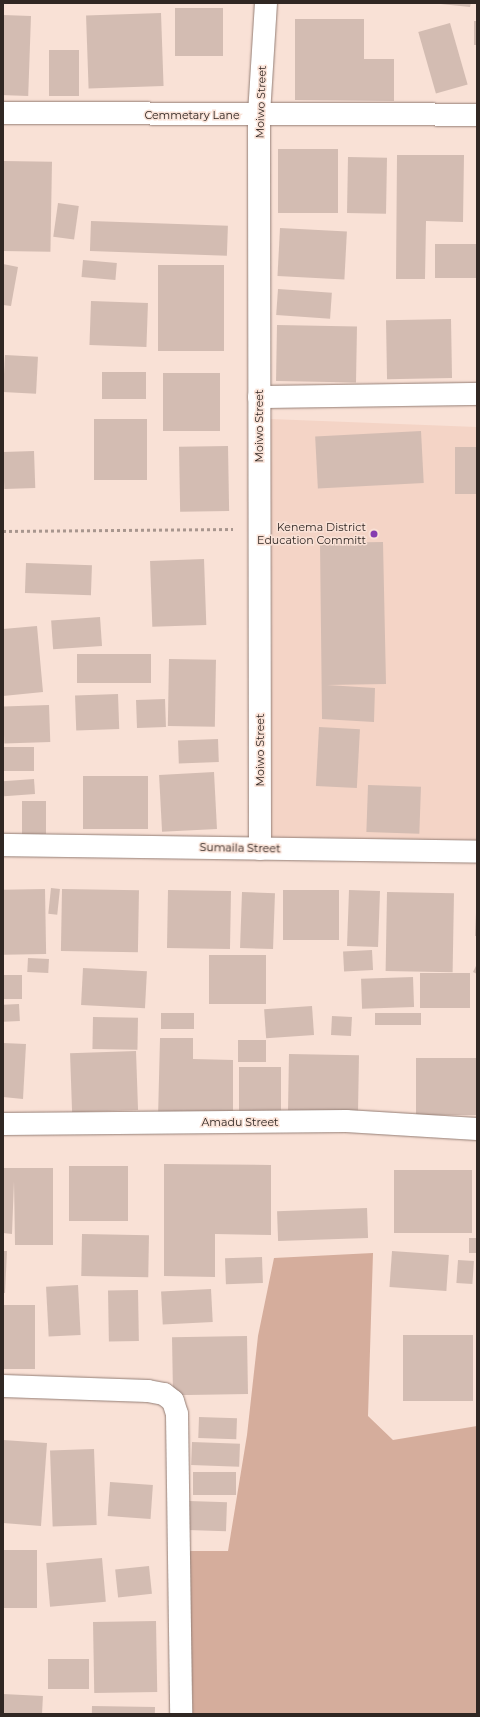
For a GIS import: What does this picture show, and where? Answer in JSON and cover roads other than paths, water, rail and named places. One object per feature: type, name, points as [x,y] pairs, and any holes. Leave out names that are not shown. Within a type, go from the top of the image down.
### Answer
[{"type":"street","name":"Moiwo Street","points":[[260,849],[259,114],[266,3]]},
{"type":"street","name":"Cemmetary Lane","points":[[3,113],[477,115]]},
{"type":"street","points":[[259,397],[477,394]]},
{"type":"street","name":"Sumaila Street","points":[[3,845],[477,852]]},
{"type":"street","name":"Amadu Street","points":[[3,1124],[346,1121],[477,1128]]},
{"type":"street","points":[[3,1386],[148,1391],[164,1394],[173,1401],[178,1414],[182,1714]]},
{"type":"place","name":"Kenema District Education Committ","points":[[374,534]]}]
